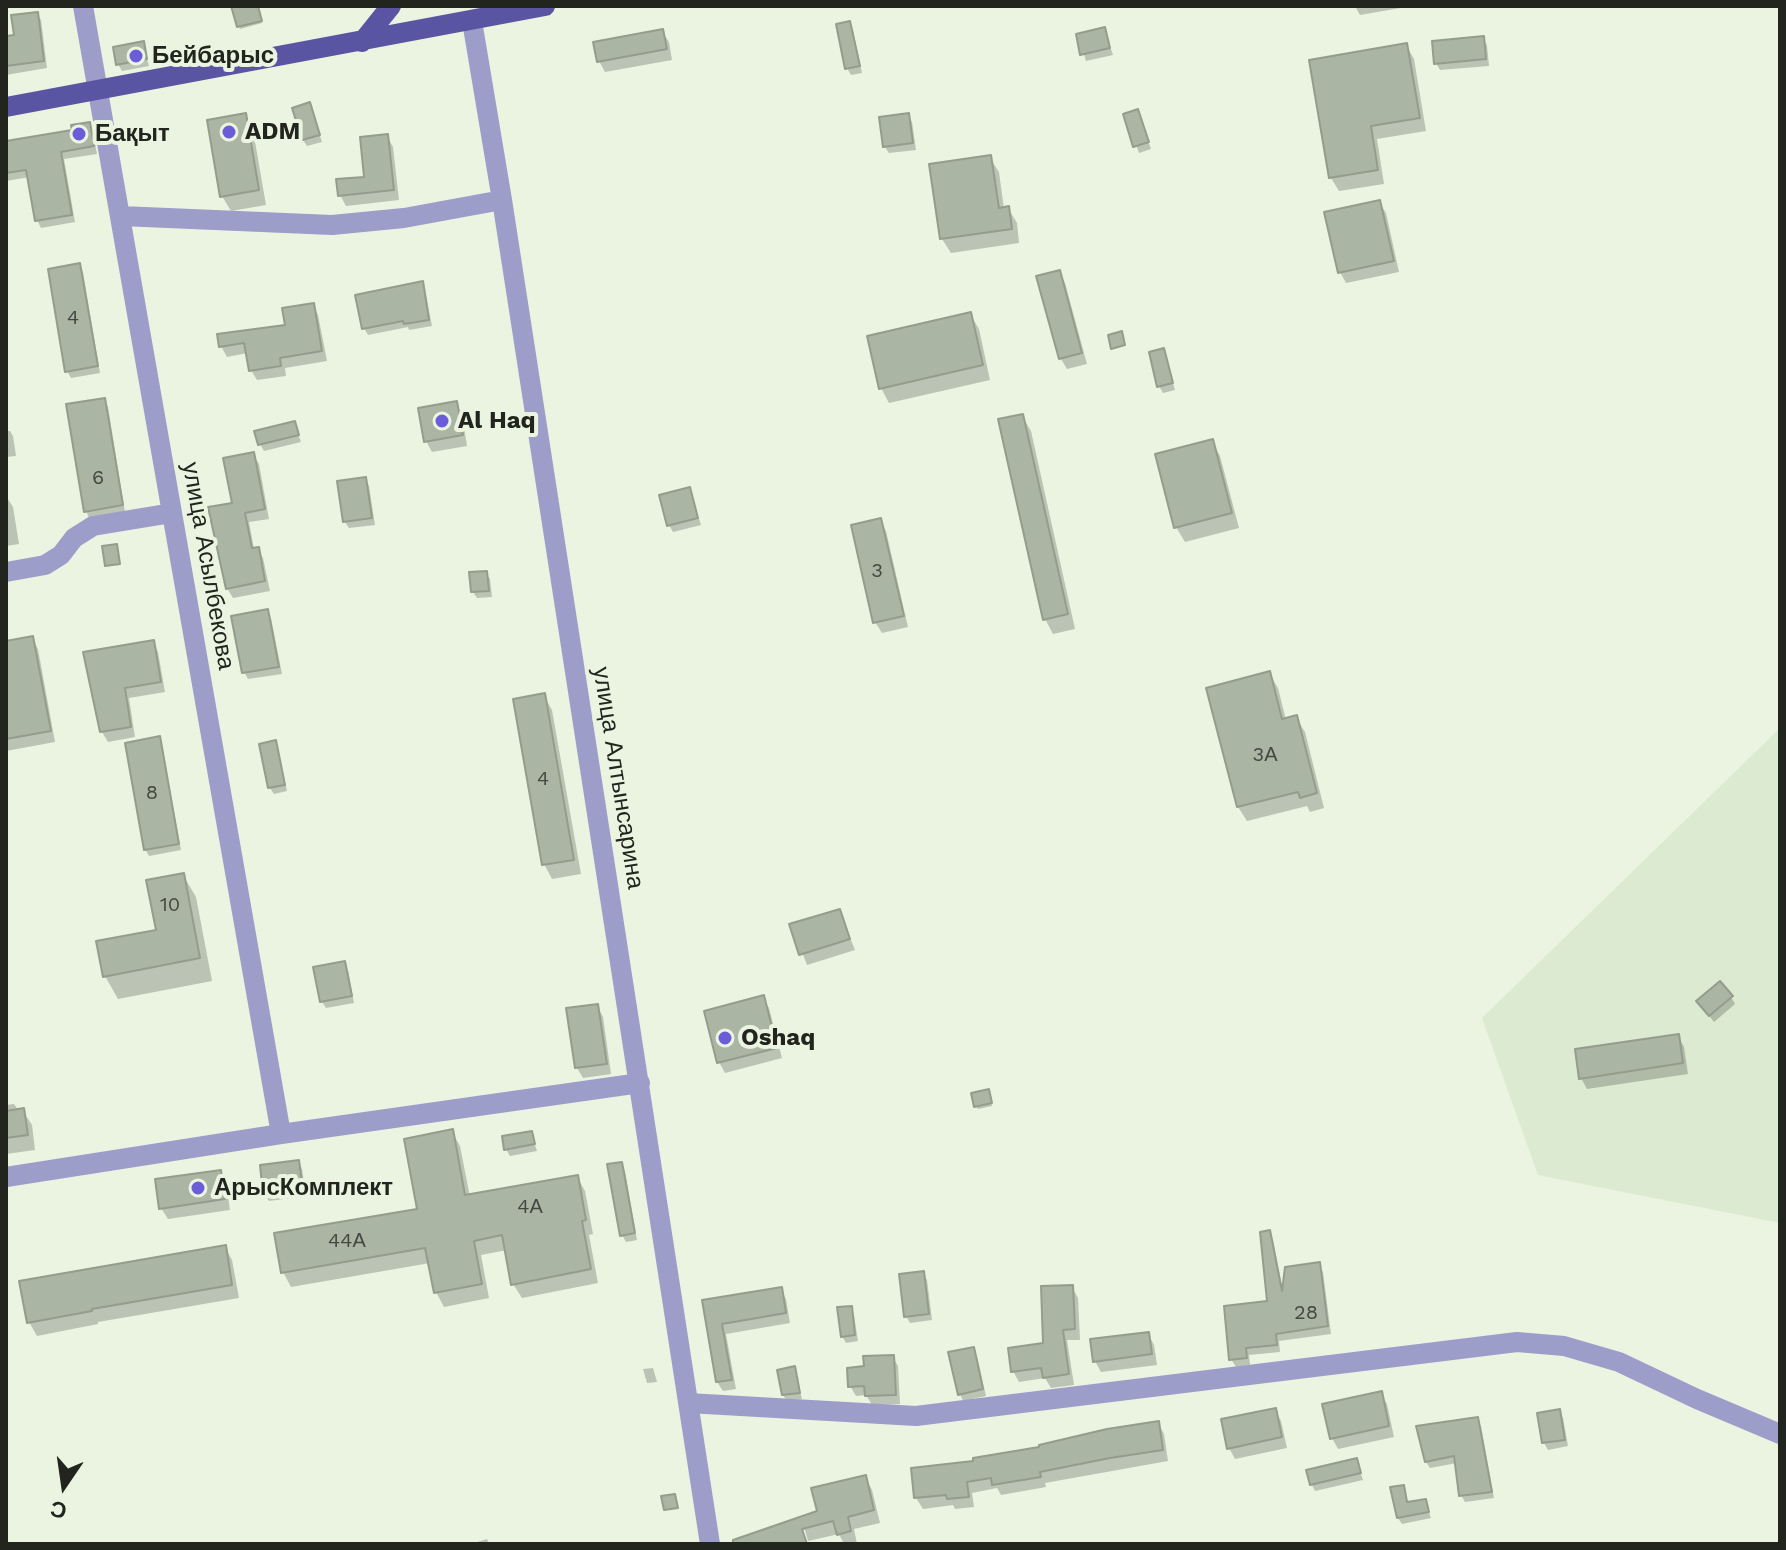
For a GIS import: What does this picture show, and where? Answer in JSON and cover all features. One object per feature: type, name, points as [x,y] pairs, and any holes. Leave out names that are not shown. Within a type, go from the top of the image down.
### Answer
[{"type":"main road","points":[[362,42],[391,6]]},
{"type":"main road","points":[[6,107],[362,42],[471,14],[545,6]]},
{"type":"street","name":"улица Асылбекова","points":[[83,6],[281,1134]]},
{"type":"street","name":"улица Алтынсарина","points":[[471,14],[710,1544]]},
{"type":"street","points":[[121,216],[332,225],[404,218],[502,200]]},
{"type":"street","points":[[6,572],[45,565],[61,555],[74,538],[93,526],[172,513]]},
{"type":"street","points":[[6,1177],[640,1083]]},
{"type":"street","points":[[688,1403],[916,1416],[1517,1342],[1564,1346],[1619,1362],[1780,1434]]},
{"type":"shaded area","points":[[1780,728],[1780,1223],[1538,1175],[1482,1018]]},
{"type":"building","points":[[231,6],[258,6],[262,21],[237,27]]},
{"type":"building","points":[[38,12],[44,61],[6,66],[6,36],[14,35],[11,15]]},
{"type":"building","points":[[850,21],[860,66],[845,69],[836,24]]},
{"type":"building","points":[[1105,27],[1110,48],[1080,55],[1076,34]]},
{"type":"building","points":[[663,29],[667,49],[597,62],[593,42]]},
{"type":"building","points":[[1484,36],[1486,59],[1434,64],[1432,41]]},
{"type":"building","points":[[144,41],[147,59],[116,65],[113,47]]},
{"type":"building","points":[[1407,43],[1420,118],[1371,126],[1378,170],[1329,178],[1309,60]]},
{"type":"building","points":[[310,102],[320,135],[302,140],[292,108]]},
{"type":"building","points":[[1138,109],[1149,142],[1133,147],[1123,114]]},
{"type":"building","points":[[246,113],[259,190],[220,197],[207,120]]},
{"type":"building","points":[[909,113],[913,143],[883,147],[879,117]]},
{"type":"building","points":[[90,122],[94,146],[61,152],[72,215],[35,221],[26,170],[6,173],[6,141],[72,130],[71,125]]},
{"type":"building","points":[[388,134],[394,190],[338,196],[336,179],[364,177],[360,137]]},
{"type":"building","points":[[991,155],[999,208],[1009,206],[1012,229],[940,239],[929,164]]},
{"type":"building","points":[[1380,200],[1394,261],[1338,273],[1324,212]]},
{"type":"building","points":[[80,263],[98,366],[65,372],[48,269]]},
{"type":"building","points":[[1060,270],[1082,353],[1059,359],[1036,276]]},
{"type":"building","points":[[423,281],[429,320],[404,324],[403,321],[362,329],[355,295]]},
{"type":"building","points":[[314,303],[322,351],[280,358],[281,366],[249,371],[244,343],[219,347],[217,334],[285,325],[282,308]]},
{"type":"building","points":[[971,312],[983,365],[879,389],[867,336]]},
{"type":"building","points":[[1122,331],[1125,345],[1111,349],[1108,335]]},
{"type":"building","points":[[1164,348],[1173,383],[1157,387],[1149,352]]},
{"type":"building","points":[[105,398],[123,505],[84,512],[66,404]]},
{"type":"building","points":[[457,401],[463,435],[424,442],[418,408]]},
{"type":"building","points":[[1023,414],[1068,614],[1043,620],[998,419]]},
{"type":"building","points":[[295,421],[299,435],[258,445],[254,431]]},
{"type":"building","points":[[1213,439],[1232,513],[1174,528],[1155,454]]},
{"type":"building","points":[[254,452],[265,509],[245,513],[252,548],[259,547],[265,581],[226,589],[208,507],[232,503],[223,458]]},
{"type":"building","points":[[366,477],[372,518],[343,522],[337,481]]},
{"type":"building","points":[[690,487],[698,518],[667,526],[659,495]]},
{"type":"building","points":[[881,518],[904,616],[873,623],[851,525]]},
{"type":"building","points":[[117,544],[120,564],[105,566],[102,546]]},
{"type":"building","points":[[487,571],[489,591],[471,592],[469,572]]},
{"type":"building","points":[[268,609],[279,667],[242,673],[231,616]]},
{"type":"building","points":[[33,636],[51,731],[6,739],[6,641]]},
{"type":"building","points":[[154,640],[161,682],[125,688],[131,727],[100,732],[83,652]]},
{"type":"building","points":[[1270,671],[1282,719],[1297,715],[1317,793],[1300,798],[1298,792],[1237,807],[1206,688]]},
{"type":"building","points":[[545,693],[574,860],[542,865],[513,699]]},
{"type":"building","points":[[160,736],[179,844],[144,850],[125,743]]},
{"type":"building","points":[[276,740],[285,785],[268,788],[259,744]]},
{"type":"building","points":[[184,873],[200,958],[103,977],[96,941],[156,930],[146,880]]},
{"type":"building","points":[[840,909],[850,939],[799,955],[789,924]]},
{"type":"building","points":[[345,961],[352,996],[320,1002],[313,967]]},
{"type":"building","points":[[1720,981],[1733,996],[1709,1016],[1696,1001]]},
{"type":"building","points":[[764,995],[777,1048],[717,1063],[704,1011]]},
{"type":"building","points":[[598,1004],[607,1064],[575,1068],[566,1008]]},
{"type":"building","points":[[1679,1034],[1683,1063],[1579,1079],[1575,1049]]},
{"type":"building","points":[[989,1089],[992,1103],[974,1107],[971,1093]]},
{"type":"building","points":[[24,1108],[28,1135],[6,1138],[6,1111]]},
{"type":"building","points":[[453,1129],[465,1195],[578,1175],[591,1269],[511,1285],[502,1235],[474,1241],[482,1284],[434,1293],[425,1248],[281,1273],[274,1233],[417,1209],[404,1139]]},
{"type":"building","points":[[532,1131],[535,1144],[504,1150],[502,1136]]},
{"type":"building","points":[[299,1160],[303,1190],[263,1195],[260,1165]]},
{"type":"building","points":[[622,1162],[635,1233],[620,1236],[607,1164]]},
{"type":"building","points":[[221,1170],[225,1199],[159,1209],[155,1179]]},
{"type":"building","points":[[1270,1230],[1282,1291],[1285,1267],[1320,1262],[1328,1326],[1276,1334],[1277,1345],[1246,1348],[1247,1358],[1229,1360],[1224,1306],[1267,1301],[1260,1232]]},
{"type":"building","points":[[226,1245],[232,1285],[27,1323],[19,1281]]},
{"type":"building","points":[[924,1271],[929,1314],[904,1317],[899,1274]]},
{"type":"building","points":[[1073,1285],[1075,1329],[1063,1330],[1069,1374],[1043,1378],[1041,1368],[1011,1372],[1008,1348],[1043,1343],[1041,1286]]},
{"type":"building","points":[[782,1287],[786,1313],[722,1324],[732,1380],[716,1382],[702,1300]]},
{"type":"building","points":[[852,1306],[855,1335],[841,1337],[837,1307]]},
{"type":"building","points":[[1149,1332],[1152,1354],[1093,1362],[1090,1339]]},
{"type":"building","points":[[974,1347],[983,1389],[958,1395],[948,1352]]},
{"type":"building","points":[[894,1355],[896,1395],[865,1396],[864,1386],[848,1387],[847,1368],[864,1366],[863,1356]]},
{"type":"building","points":[[795,1366],[800,1393],[782,1395],[777,1370]]},
{"type":"building","points":[[1382,1391],[1389,1426],[1330,1439],[1322,1404]]},
{"type":"building","points":[[1276,1408],[1282,1437],[1227,1449],[1221,1419]]},
{"type":"building","points":[[1560,1409],[1565,1440],[1542,1443],[1537,1413]]},
{"type":"building","points":[[1478,1417],[1492,1492],[1459,1496],[1454,1456],[1425,1462],[1416,1426]]},
{"type":"building","points":[[1159,1421],[1163,1450],[1040,1472],[1041,1477],[992,1485],[991,1478],[967,1482],[969,1497],[947,1499],[946,1495],[914,1498],[911,1468],[973,1461],[973,1458],[1039,1447],[1107,1429]]},
{"type":"building","points":[[1357,1458],[1361,1473],[1310,1485],[1306,1470]]},
{"type":"building","points":[[866,1475],[874,1510],[848,1517],[851,1531],[837,1535],[833,1521],[802,1529],[807,1544],[733,1544],[733,1540],[817,1511],[811,1488]]},
{"type":"building","points":[[1404,1485],[1407,1502],[1426,1499],[1429,1512],[1397,1518],[1390,1487]]},
{"type":"building","points":[[675,1494],[678,1508],[664,1510],[661,1496]]},
{"type":"place","name":"Бейбарыс","points":[[136,56]]},
{"type":"place","name":"ADM","points":[[229,132]]},
{"type":"place","name":"Бақыт","points":[[79,134]]},
{"type":"place","name":"Al Haq","points":[[442,421]]},
{"type":"place","name":"Oshaq","points":[[725,1038]]},
{"type":"place","name":"АрысКомплект","points":[[198,1188]]}]
